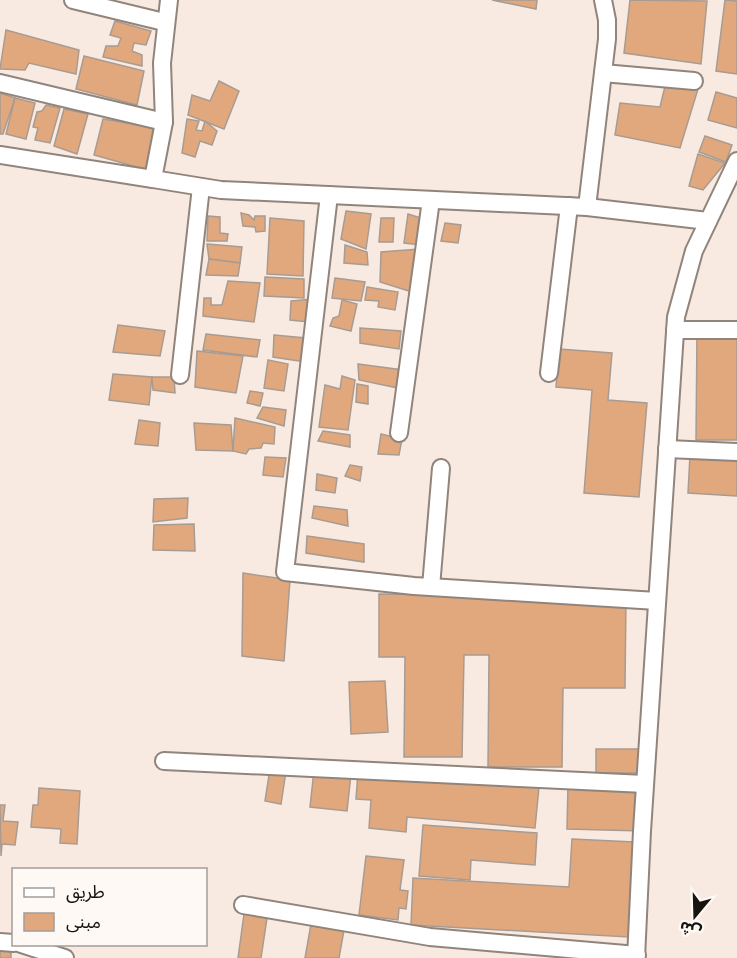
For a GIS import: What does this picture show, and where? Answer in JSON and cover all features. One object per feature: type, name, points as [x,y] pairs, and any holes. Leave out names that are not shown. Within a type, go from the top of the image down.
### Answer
[{"type":"street","points":[[73,0],[165,22]]},
{"type":"street","points":[[153,179],[164,122],[162,63],[169,0]]},
{"type":"street","points":[[587,207],[608,20],[603,0]]},
{"type":"street","points":[[603,73],[694,81]]},
{"type":"street","points":[[0,83],[164,122]]},
{"type":"street","points":[[0,155],[201,187],[587,207],[708,220]]},
{"type":"street","points":[[243,906],[430,937],[637,957],[645,784],[675,317],[694,251],[708,220],[730,190],[737,161]]},
{"type":"street","points":[[180,375],[201,187]]},
{"type":"street","points":[[329,195],[285,572],[431,587],[657,601]]},
{"type":"street","points":[[399,433],[431,200]]},
{"type":"street","points":[[549,373],[569,207]]},
{"type":"street","points":[[675,330],[737,330]]},
{"type":"street","points":[[667,449],[737,452]]},
{"type":"street","points":[[431,587],[441,468]]},
{"type":"street","points":[[164,761],[645,784]]},
{"type":"street","points":[[23,946],[65,958]]},
{"type":"building","points":[[492,0],[537,0],[536,9]]},
{"type":"building","points":[[630,0],[707,1],[701,64],[624,53]]},
{"type":"building","points":[[725,0],[737,1],[737,74],[716,71]]},
{"type":"building","points":[[115,21],[151,31],[146,45],[134,43],[132,51],[142,55],[142,66],[103,57],[106,46],[118,46],[121,38],[110,35]]},
{"type":"building","points":[[6,30],[79,50],[76,74],[29,63],[25,70],[0,69]]},
{"type":"building","points":[[84,56],[144,71],[137,105],[76,89]]},
{"type":"building","points":[[667,78],[698,89],[680,148],[615,135],[620,103],[660,107]]},
{"type":"building","points":[[219,81],[239,91],[224,129],[188,115],[192,95],[210,101]]},
{"type":"building","points":[[716,92],[737,98],[737,128],[708,120]]},
{"type":"building","points":[[0,93],[15,98],[3,134],[0,134]]},
{"type":"building","points":[[15,98],[35,103],[26,139],[6,134]]},
{"type":"building","points":[[46,105],[60,108],[50,143],[35,140],[38,128],[33,127],[37,112],[42,111]]},
{"type":"building","points":[[64,109],[88,114],[77,154],[54,146]]},
{"type":"building","points":[[103,119],[158,128],[151,171],[94,155]]},
{"type":"building","points":[[187,119],[199,121],[196,130],[202,131],[205,121],[217,131],[212,145],[200,141],[195,157],[182,153]]},
{"type":"building","points":[[705,136],[732,145],[726,162],[699,152]]},
{"type":"building","points":[[698,154],[725,163],[703,190],[689,186]]},
{"type":"building","points":[[346,211],[371,214],[366,249],[341,239]]},
{"type":"building","points":[[241,213],[249,215],[254,220],[255,216],[265,216],[265,231],[256,232],[255,227],[243,226]]},
{"type":"building","points":[[408,214],[424,219],[421,245],[404,243]]},
{"type":"building","points":[[208,216],[220,217],[220,233],[228,234],[227,241],[207,241]]},
{"type":"building","points":[[270,218],[304,221],[303,276],[267,274]]},
{"type":"building","points":[[381,218],[394,218],[393,242],[379,242]]},
{"type":"building","points":[[445,223],[461,225],[458,243],[441,241]]},
{"type":"building","points":[[207,244],[242,247],[240,263],[209,259]]},
{"type":"building","points":[[345,245],[367,252],[368,265],[344,263]]},
{"type":"building","points":[[419,249],[412,292],[380,282],[381,252]]},
{"type":"building","points":[[209,259],[240,263],[238,276],[206,275]]},
{"type":"building","points":[[265,277],[304,279],[304,298],[264,296]]},
{"type":"building","points":[[335,278],[365,282],[361,301],[332,298]]},
{"type":"building","points":[[228,281],[260,283],[254,322],[203,316],[204,298],[211,298],[211,305],[222,305]]},
{"type":"building","points":[[367,287],[398,292],[395,310],[378,307],[379,301],[365,300]]},
{"type":"building","points":[[313,299],[309,322],[290,320],[291,301]]},
{"type":"building","points":[[342,300],[357,304],[351,331],[330,326],[333,318],[339,316]]},
{"type":"building","points":[[118,325],[165,331],[160,356],[113,352]]},
{"type":"building","points":[[360,328],[401,331],[399,349],[360,343]]},
{"type":"building","points":[[697,332],[737,333],[737,440],[696,440]]},
{"type":"building","points":[[206,334],[260,340],[257,357],[203,350]]},
{"type":"building","points":[[274,335],[306,338],[305,362],[273,357]]},
{"type":"building","points":[[559,349],[612,353],[608,400],[647,403],[639,497],[584,493],[592,390],[556,387]]},
{"type":"building","points":[[197,351],[243,356],[236,393],[195,387]]},
{"type":"building","points":[[268,360],[288,364],[284,391],[264,388]]},
{"type":"building","points":[[358,364],[403,370],[398,388],[359,380]]},
{"type":"building","points":[[113,374],[152,377],[149,405],[109,400]]},
{"type":"building","points":[[342,376],[355,380],[348,430],[319,427],[325,385],[340,389]]},
{"type":"building","points":[[152,377],[174,377],[175,393],[153,390]]},
{"type":"building","points":[[357,384],[368,386],[368,404],[356,402]]},
{"type":"building","points":[[250,391],[263,393],[260,406],[247,403]]},
{"type":"building","points":[[263,407],[286,410],[284,426],[257,418]]},
{"type":"building","points":[[235,418],[275,427],[274,444],[263,443],[261,448],[249,449],[246,454],[233,451]]},
{"type":"building","points":[[139,420],[160,423],[158,446],[135,444]]},
{"type":"building","points":[[194,423],[231,425],[233,451],[196,450]]},
{"type":"building","points":[[323,431],[350,435],[350,447],[318,441]]},
{"type":"building","points":[[381,434],[402,439],[399,455],[378,454]]},
{"type":"building","points":[[690,455],[737,457],[737,496],[688,493]]},
{"type":"building","points":[[265,457],[286,458],[283,477],[263,475]]},
{"type":"building","points":[[350,465],[362,467],[360,481],[345,476]]},
{"type":"building","points":[[317,474],[337,478],[335,493],[316,490]]},
{"type":"building","points":[[188,498],[187,518],[153,522],[154,499]]},
{"type":"building","points":[[314,506],[347,510],[348,526],[312,518]]},
{"type":"building","points":[[194,524],[195,551],[153,550],[154,525]]},
{"type":"building","points":[[307,536],[364,544],[364,562],[306,553]]},
{"type":"building","points":[[243,573],[290,580],[284,661],[242,656]]},
{"type":"building","points":[[379,594],[626,597],[625,688],[563,688],[562,767],[488,767],[489,655],[464,655],[462,757],[404,757],[405,657],[379,657]]},
{"type":"building","points":[[385,681],[388,732],[351,734],[349,682]]},
{"type":"building","points":[[596,749],[640,749],[641,773],[596,773]]},
{"type":"building","points":[[270,769],[286,771],[281,804],[265,801]]},
{"type":"building","points":[[314,770],[351,774],[347,811],[310,807]]},
{"type":"building","points":[[358,772],[539,787],[535,828],[407,817],[406,832],[369,828],[371,800],[356,799]]},
{"type":"building","points":[[568,784],[642,787],[642,831],[567,829]]},
{"type":"building","points":[[39,788],[80,791],[77,844],[60,843],[61,829],[31,827],[33,805],[38,805]]},
{"type":"building","points":[[0,805],[5,805],[3,821],[18,822],[15,845],[2,844],[1,856]]},
{"type":"building","points":[[423,825],[537,833],[535,865],[471,860],[470,880],[419,876]]},
{"type":"building","points":[[572,839],[634,842],[629,937],[411,925],[413,878],[569,887]]},
{"type":"building","points":[[366,856],[404,860],[400,890],[408,891],[406,909],[399,908],[398,920],[359,915]]},
{"type":"building","points":[[244,914],[267,918],[261,958],[238,958]]},
{"type":"building","points":[[311,924],[344,930],[339,958],[305,958]]},
{"type":"building","points":[[0,948],[11,949],[11,958],[0,958]]}]
